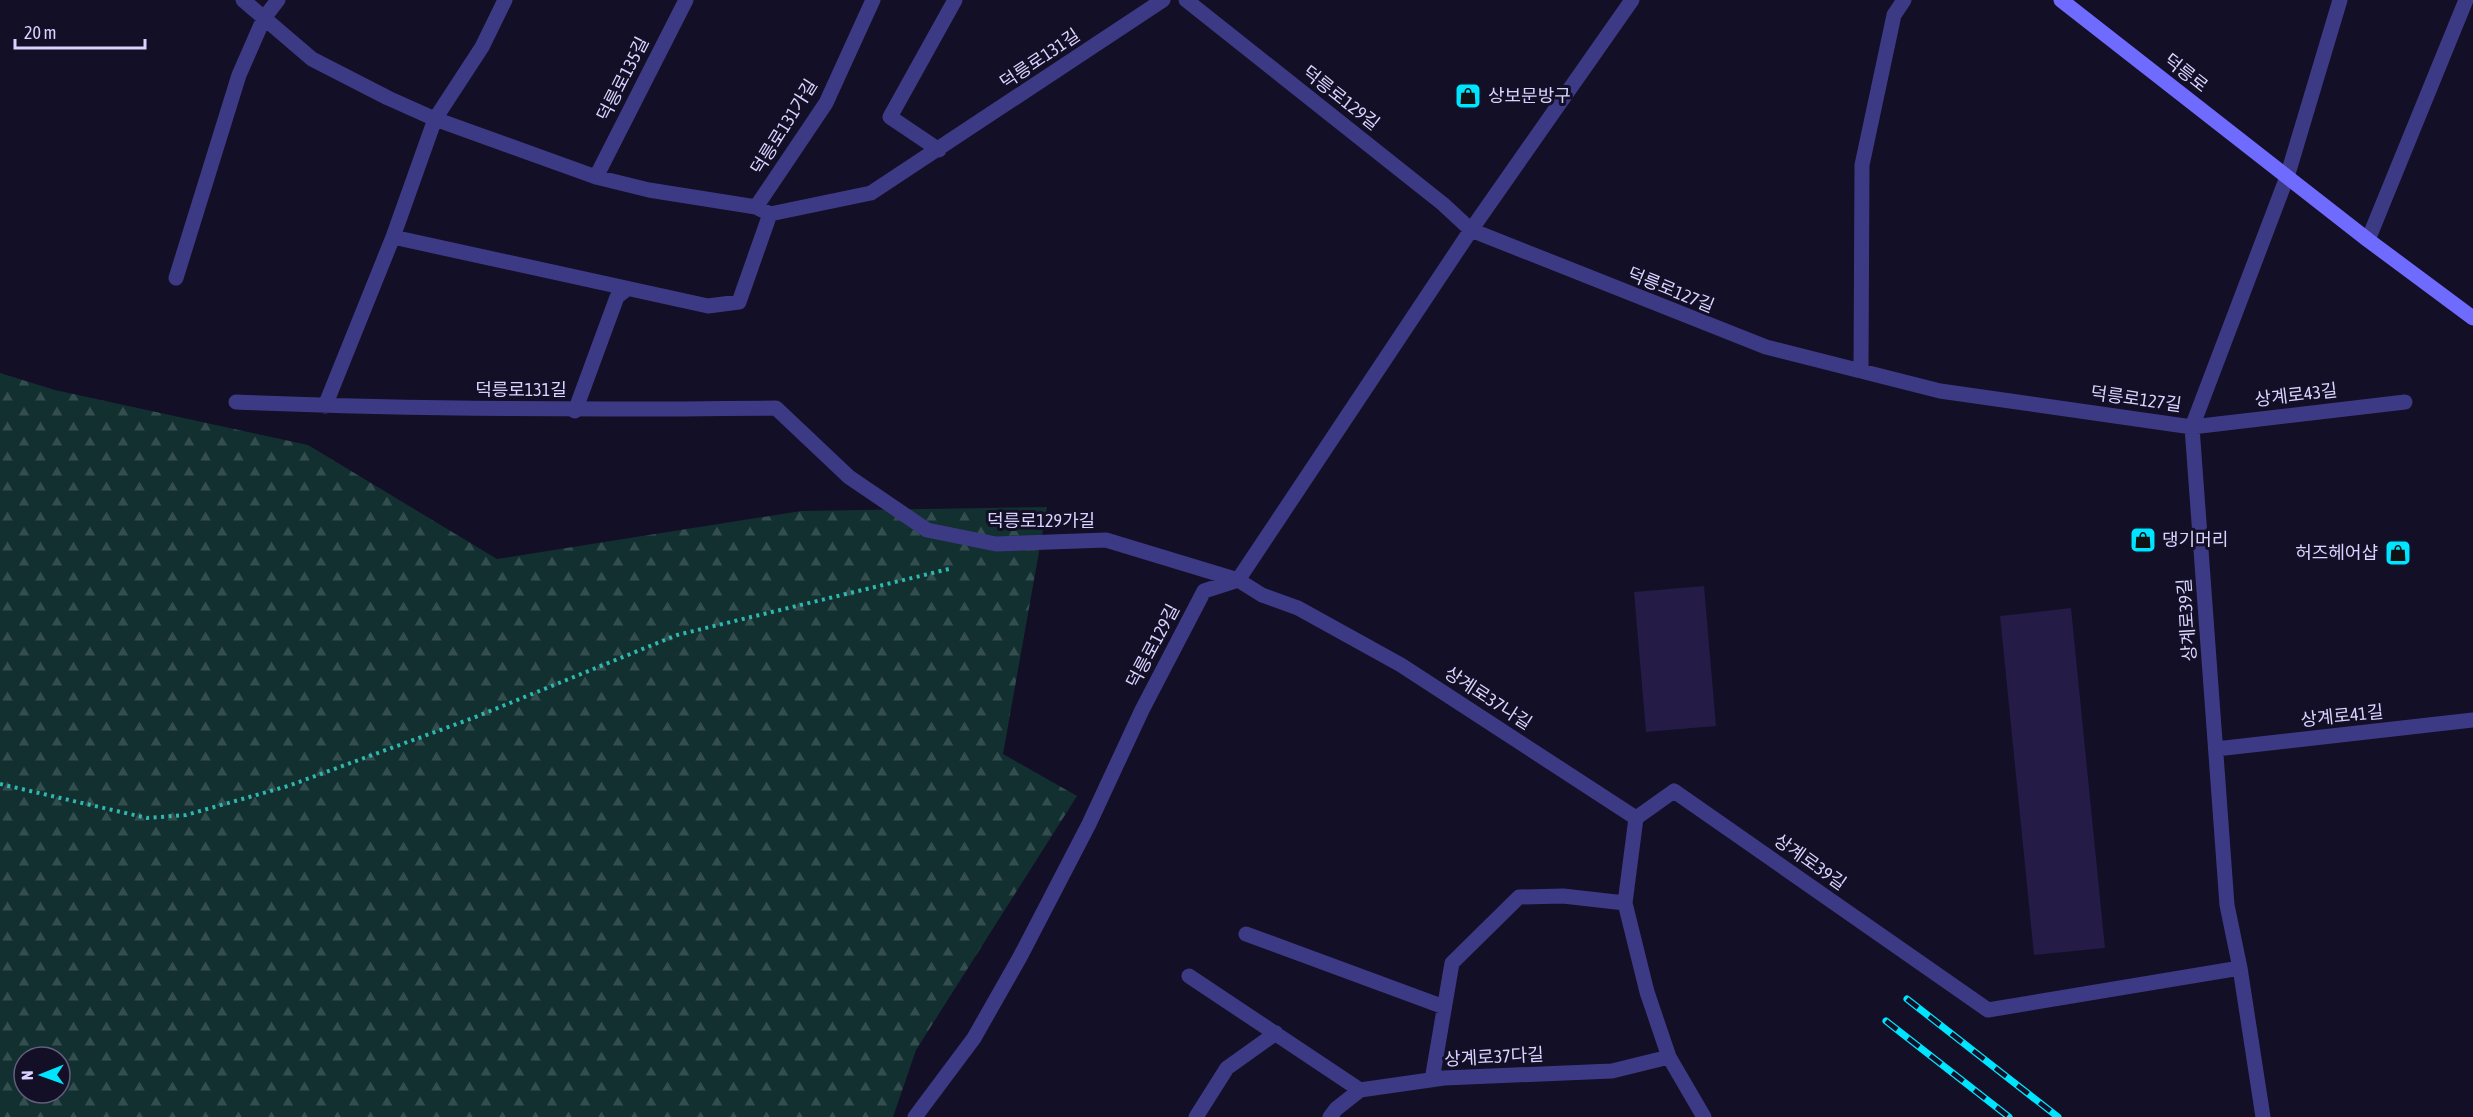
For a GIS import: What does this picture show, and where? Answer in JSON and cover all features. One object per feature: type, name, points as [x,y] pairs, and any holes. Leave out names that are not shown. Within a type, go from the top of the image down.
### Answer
[{"type":"main road","name":"덕릉로","points":[[2061,0],[2368,240],[2473,318]]},
{"type":"street","name":"덕릉로131길","points":[[243,0],[312,59],[435,119],[596,177],[649,190],[763,211],[871,193],[1162,0]]},
{"type":"street","points":[[176,278],[239,75],[264,18],[278,0]]},
{"type":"street","points":[[325,406],[393,237],[435,119],[482,47],[505,0]]},
{"type":"street","name":"덕릉로135길","points":[[596,177],[686,0]]},
{"type":"street","name":"덕릉로131가길","points":[[763,211],[826,103],[873,0]]},
{"type":"street","points":[[939,150],[890,117],[955,0]]},
{"type":"street","name":"덕릉로129길","points":[[1186,0],[1443,204],[1471,230]]},
{"type":"street","points":[[1238,580],[1471,230],[1632,0]]},
{"type":"street","points":[[1862,371],[1862,165],[1894,15],[1904,0]]},
{"type":"street","points":[[2287,177],[2340,0]]},
{"type":"street","points":[[2368,240],[2466,0]]},
{"type":"street","name":"상계로39길","points":[[2264,1117],[2240,969],[2227,905],[2192,427],[2287,177]]},
{"type":"street","points":[[393,237],[708,306],[739,302],[763,211]]},
{"type":"street","name":"덕릉로127길","points":[[1471,230],[1766,347],[1940,391],[2192,427]]},
{"type":"street","name":"덕릉로131길","points":[[236,402],[575,411],[617,297],[627,289]]},
{"type":"street","name":"상계로43길","points":[[2192,427],[2405,402]]},
{"type":"street","name":"덕릉로129가길","points":[[575,411],[776,408],[849,477],[927,530],[996,544],[1106,540],[1238,580]]},
{"type":"street","name":"덕릉로129길","points":[[915,1117],[974,1038],[1020,957],[1089,824],[1142,710],[1204,591],[1238,580]]},
{"type":"street","name":"상계로37나길","points":[[1238,580],[1262,595],[1298,608],[1401,665],[1636,818]]},
{"type":"street","name":"상계로41길","points":[[2216,749],[2473,720]]},
{"type":"street","name":"상계로39길","points":[[1636,818],[1674,791],[1988,1010],[2240,969]]},
{"type":"street","points":[[1636,818],[1625,903],[1647,992],[1669,1057],[1704,1117]]},
{"type":"street","points":[[1432,1080],[1452,963],[1519,897],[1563,896],[1625,903]]},
{"type":"street","points":[[1246,934],[1444,1007]]},
{"type":"street","points":[[1189,976],[1360,1090],[1336,1109],[1330,1117]]},
{"type":"street","points":[[1196,1117],[1227,1068],[1276,1033]]},
{"type":"street","name":"상계로37다길","points":[[1360,1090],[1432,1080],[1612,1071],[1669,1057]]},
{"type":"path","points":[[0,784],[147,818],[186,815],[288,786],[473,718],[677,635],[955,568]]},
{"type":"green space","points":[[0,373],[55,390],[308,445],[497,559],[801,511],[1047,507],[1003,754],[1077,796],[916,1050],[893,1117],[0,1117]]},
{"type":"building","points":[[1704,586],[1716,726],[1646,732],[1634,592]]},
{"type":"building","points":[[2071,608],[2105,948],[2034,955],[2000,616]]},
{"type":"railway","points":[[1907,999],[2058,1117]]},
{"type":"railway","points":[[1886,1021],[2009,1117]]},
{"type":"place","name":"상보문방구","points":[[1468,96]]},
{"type":"place","name":"댕기머리","points":[[2143,540]]},
{"type":"place","name":"허즈헤어샵","points":[[2398,553]]}]
